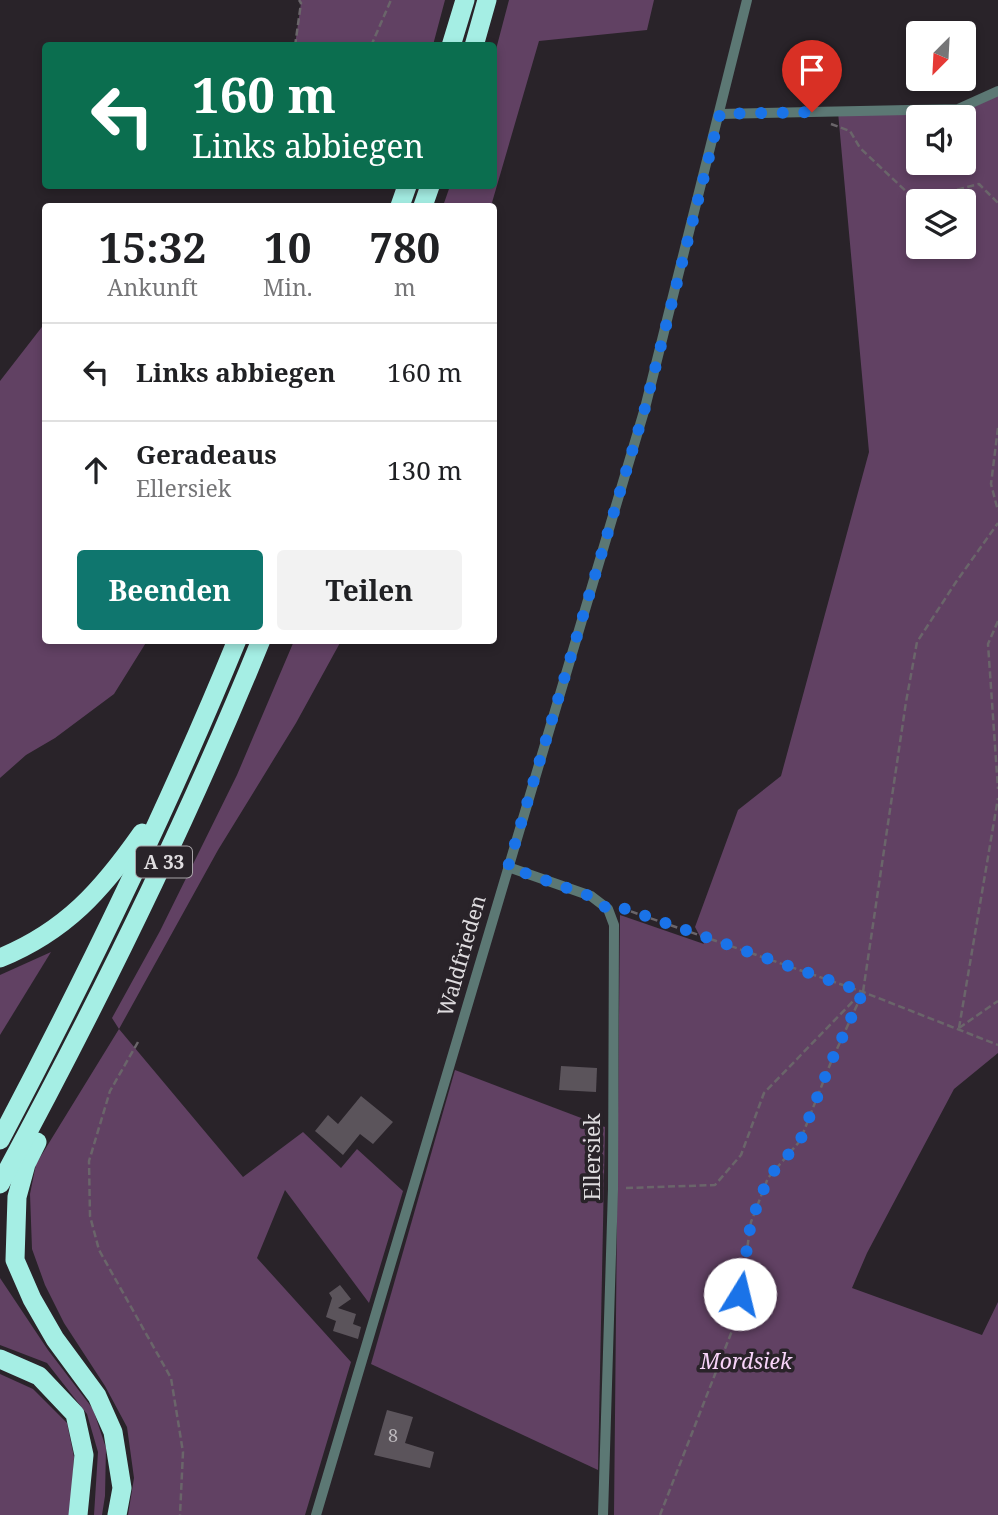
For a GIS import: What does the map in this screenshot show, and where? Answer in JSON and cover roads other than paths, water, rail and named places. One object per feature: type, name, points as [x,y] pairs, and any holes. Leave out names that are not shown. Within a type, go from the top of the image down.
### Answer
[{"type":"highway","points":[[452,42],[465,0]]},
{"type":"highway","points":[[475,42],[487,0]]},
{"type":"highway","name":"A 33","points":[[0,1140],[126,891],[235,644]]},
{"type":"highway","name":"A 33","points":[[0,1184],[73,1049],[158,875],[259,644]]},
{"type":"highway","points":[[0,958],[40,939],[93,897],[168,798]]},
{"type":"highway","points":[[73,1049],[70,1078],[26,1164],[17,1197],[15,1260],[32,1299],[55,1339],[97,1396],[113,1432],[122,1488],[117,1515]]},
{"type":"highway","points":[[0,1359],[39,1376],[75,1415],[84,1455],[78,1515]]},
{"type":"street","name":"Waldfrieden","points":[[316,1515],[645,408],[747,0]]},
{"type":"street","points":[[720,114],[958,108],[998,91]]},
{"type":"street","name":"Ellersiek","points":[[508,867],[590,896],[608,909],[614,925],[613,1189],[603,1515]]},
{"type":"park label","name":"Mordsiek","points":[[746,1362]]}]
